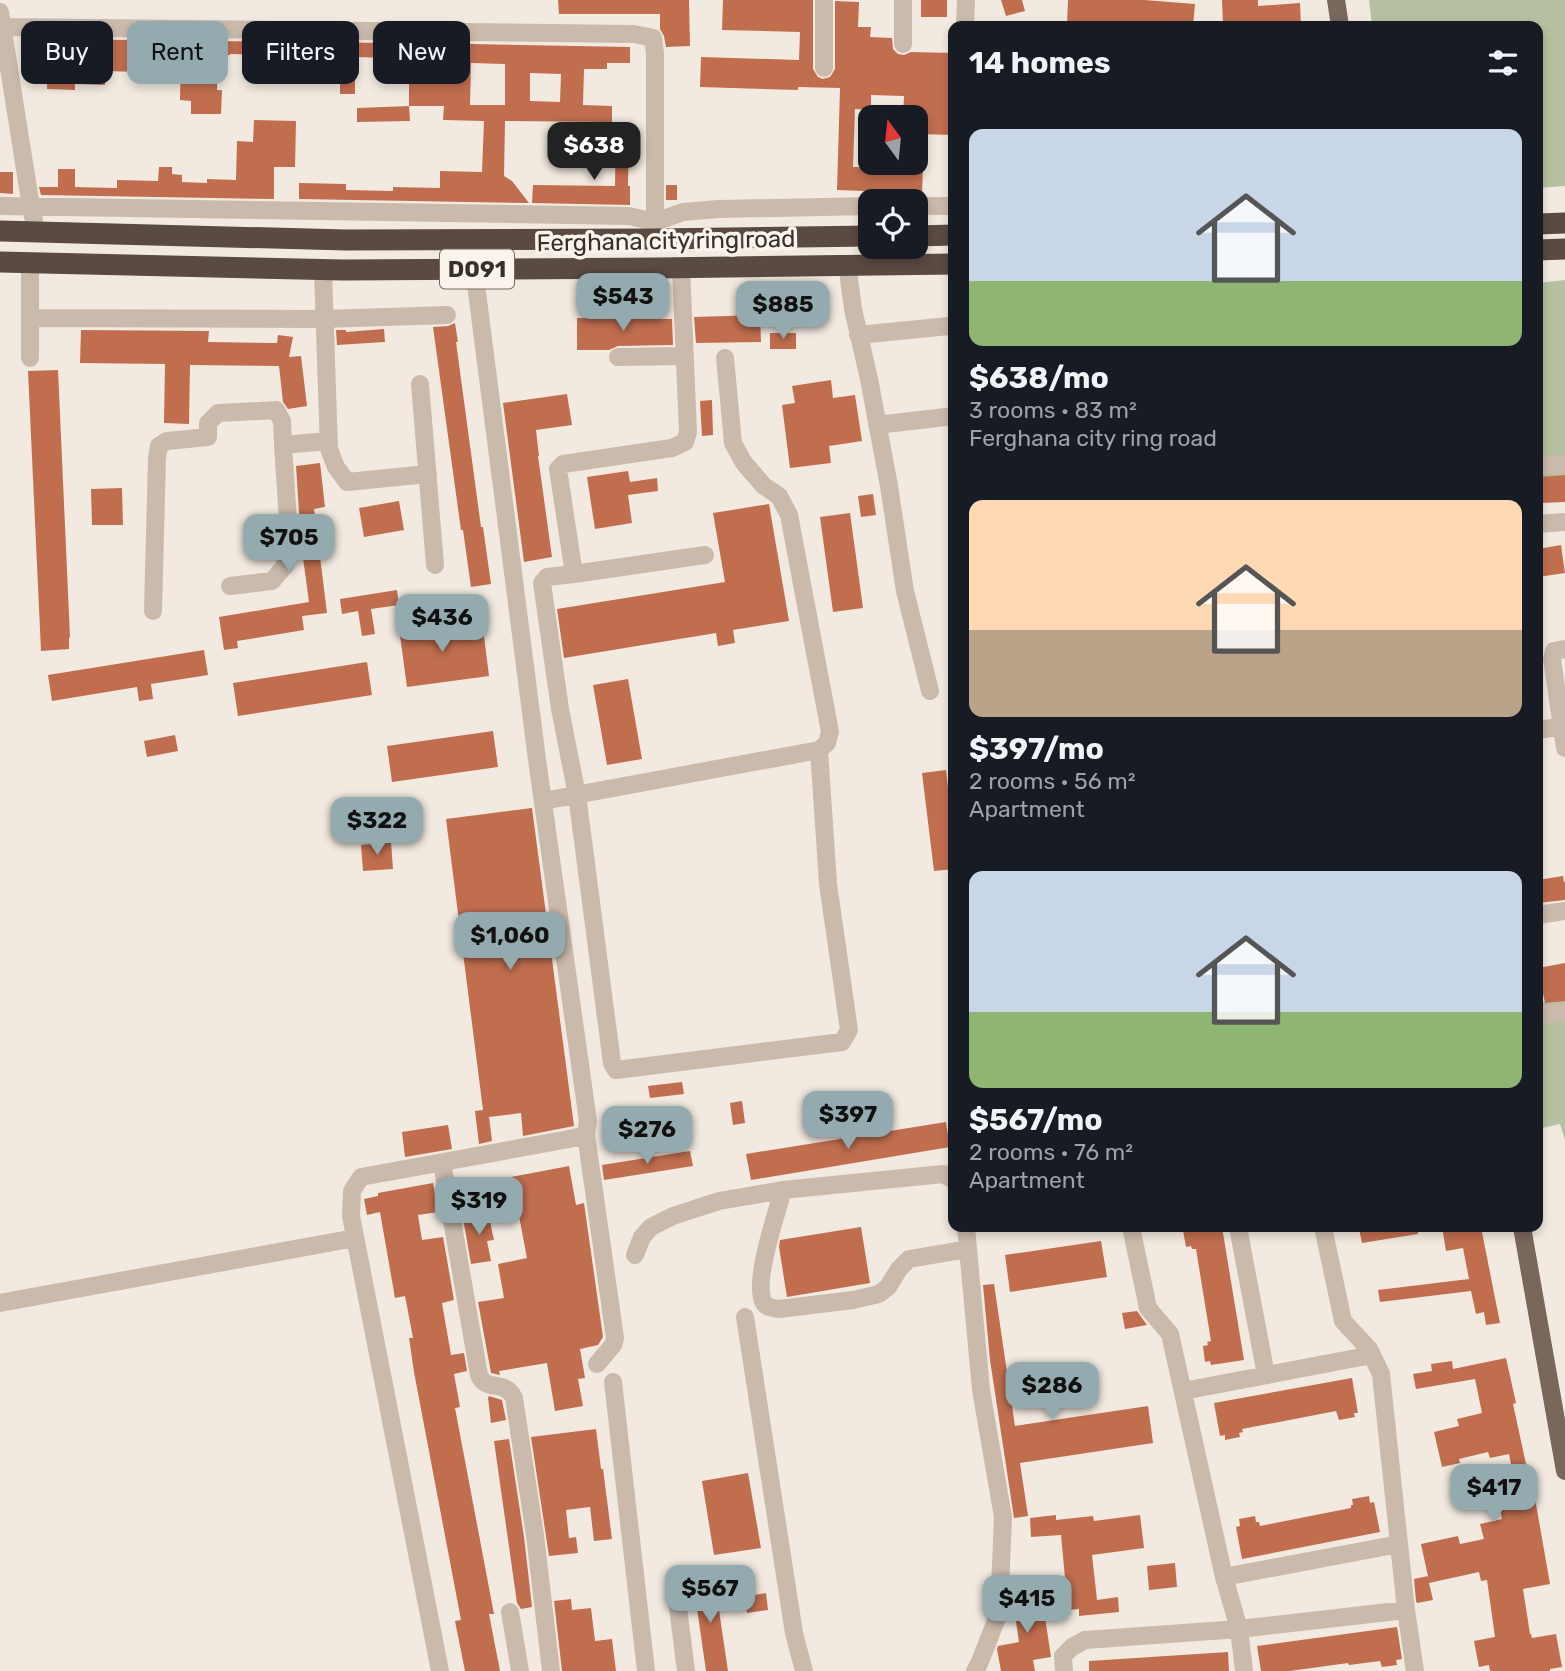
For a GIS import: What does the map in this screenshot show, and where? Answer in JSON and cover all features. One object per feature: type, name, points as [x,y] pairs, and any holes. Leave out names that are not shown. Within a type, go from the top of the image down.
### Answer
[{"type":"highway","points":[[1543,224],[1565,223]]},
{"type":"highway","name":"Ferghana city ring road","points":[[0,230],[346,240],[655,231],[858,236]]},
{"type":"highway","points":[[928,236],[948,235]]},
{"type":"highway","points":[[1543,250],[1565,249]]},
{"type":"highway","name":"Ferghana city ring road","points":[[0,262],[323,270],[948,264]]},
{"type":"main road","points":[[1336,0],[1339,21]]},
{"type":"main road","points":[[1523,1232],[1565,1471]]},
{"type":"street","points":[[824,0],[824,68]]},
{"type":"street","points":[[903,0],[903,44]]},
{"type":"street","points":[[965,21],[966,0]]},
{"type":"street","points":[[37,232],[1,20],[634,34],[653,38],[655,231]]},
{"type":"street","points":[[0,206],[629,216],[655,231]]},
{"type":"street","points":[[655,231],[683,212],[858,206]]},
{"type":"street","points":[[928,206],[948,206]]},
{"type":"street","points":[[30,262],[30,358]]},
{"type":"street","points":[[849,265],[853,309],[889,486],[905,592],[930,691]]},
{"type":"street","points":[[574,574],[558,469],[563,464],[672,448],[685,442],[688,432],[681,268]]},
{"type":"street","points":[[474,269],[543,801],[588,1121],[586,1135],[614,1338],[613,1345],[597,1364]]},
{"type":"street","points":[[323,270],[328,449],[336,467],[347,482],[428,474]]},
{"type":"street","points":[[30,318],[324,320],[447,315]]},
{"type":"street","points":[[859,335],[948,326]]},
{"type":"street","points":[[618,357],[685,356]]},
{"type":"street","points":[[543,801],[819,750],[827,743],[830,732],[789,514],[779,496],[764,486],[744,463],[733,443],[724,358]]},
{"type":"street","points":[[421,384],[435,565]]},
{"type":"street","points":[[153,611],[159,446],[167,441],[208,437],[208,423],[218,413],[276,410],[282,421],[290,550],[284,567],[272,581],[230,586]]},
{"type":"street","points":[[877,425],[948,416]]},
{"type":"street","points":[[283,445],[328,441]]},
{"type":"street","points":[[1543,466],[1565,464]]},
{"type":"street","points":[[1543,524],[1564,522]]},
{"type":"street","points":[[705,555],[547,577],[542,583],[560,709],[577,795],[612,1063],[616,1070],[842,1042],[849,1030],[828,884],[819,750]]},
{"type":"street","points":[[1565,649],[1554,651],[1552,659],[1564,726],[1565,748]]},
{"type":"street","points":[[1543,729],[1564,726]]},
{"type":"street","points":[[1543,914],[1565,911]]},
{"type":"street","points":[[1543,1014],[1565,1012]]},
{"type":"street","points":[[440,1671],[355,1238],[351,1216],[352,1191],[361,1177],[586,1135]]},
{"type":"street","points":[[442,1163],[479,1375],[486,1385],[506,1388],[514,1398],[535,1535],[551,1671]]},
{"type":"street","points":[[635,1255],[642,1237],[651,1227],[673,1216],[719,1201],[783,1190],[943,1174],[948,1177]]},
{"type":"street","points":[[783,1190],[762,1268],[763,1302],[769,1307],[779,1309],[879,1294],[888,1287],[909,1259],[968,1249]]},
{"type":"street","points":[[966,1232],[981,1390],[1003,1517],[999,1613],[975,1671]]},
{"type":"street","points":[[1132,1232],[1148,1308],[1170,1334],[1224,1577],[1239,1629],[1244,1671]]},
{"type":"street","points":[[1239,1232],[1266,1376]]},
{"type":"street","points":[[1324,1232],[1343,1321],[1369,1349],[1381,1374],[1415,1671]]},
{"type":"street","points":[[0,1303],[355,1238]]},
{"type":"street","points":[[745,1317],[794,1633],[804,1671]]},
{"type":"street","points":[[1183,1391],[1372,1355]]},
{"type":"street","points":[[614,1382],[646,1671]]},
{"type":"street","points":[[1224,1577],[1399,1544]]},
{"type":"street","points":[[675,1584],[686,1671]]},
{"type":"street","points":[[1065,1671],[1063,1656],[1085,1640],[1239,1629],[1406,1610]]},
{"type":"street","points":[[510,1612],[520,1671]]},
{"type":"green space","points":[[1369,0],[1565,0],[1565,186],[1543,188],[1543,21],[1371,21]]},
{"type":"green space","points":[[1565,280],[1565,479],[1543,483],[1543,282]]},
{"type":"green space","points":[[1565,999],[1565,1140],[1560,1124],[1543,1128],[1543,1002]]},
{"type":"building","points":[[558,0],[689,0],[690,46],[666,47],[660,29],[660,14],[559,14]]},
{"type":"building","points":[[723,0],[813,0],[813,69],[818,77],[823,79],[830,77],[835,69],[835,1],[859,2],[858,27],[871,27],[870,37],[892,38],[893,49],[898,54],[948,53],[948,135],[928,134],[928,105],[904,105],[904,96],[871,95],[871,105],[858,105],[858,109],[855,109],[853,167],[858,167],[858,175],[923,175],[922,189],[837,190],[840,88],[798,87],[798,90],[700,87],[701,57],[799,60],[800,32],[722,30]]},
{"type":"building","points":[[921,0],[947,0],[947,17],[921,17]]},
{"type":"building","points":[[1001,0],[1022,0],[1025,11],[1006,16]]},
{"type":"building","points":[[1068,0],[1144,0],[1195,4],[1193,21],[1067,21]]},
{"type":"building","points":[[1222,0],[1258,0],[1258,6],[1300,3],[1301,21],[1223,21]]},
{"type":"building","points":[[113,40],[127,40],[127,72],[113,71]]},
{"type":"building","points":[[228,41],[242,41],[242,54],[230,55]]},
{"type":"building","points":[[359,43],[373,43],[373,58],[359,57]]},
{"type":"building","points":[[470,44],[630,47],[630,63],[607,63],[607,69],[584,69],[583,105],[612,106],[612,122],[505,121],[504,176],[512,181],[529,203],[299,199],[299,183],[346,184],[346,190],[393,191],[393,187],[440,188],[440,171],[482,172],[484,121],[443,120],[444,106],[409,106],[409,84],[470,84]],"holes":[[[471,63],[505,64],[505,105],[470,105]],[[530,73],[561,74],[560,102],[530,101]]]},
{"type":"building","points":[[47,84],[75,84],[75,90],[47,89]]},
{"type":"building","points":[[180,84],[217,84],[217,90],[222,90],[221,114],[191,114],[191,101],[180,100]]},
{"type":"building","points":[[340,84],[355,84],[355,94],[340,94]]},
{"type":"building","points":[[409,106],[410,121],[357,122],[357,108]]},
{"type":"building","points":[[254,120],[296,121],[295,167],[274,167],[274,199],[41,195],[39,187],[58,187],[58,169],[75,169],[75,187],[117,188],[117,180],[158,181],[159,167],[172,167],[172,174],[182,175],[182,182],[236,180],[237,141],[253,142]]},
{"type":"building","points":[[616,123],[629,123],[630,205],[532,203],[533,185],[615,186]]},
{"type":"building","points":[[0,172],[13,172],[13,194],[0,193]]},
{"type":"building","points":[[666,185],[677,185],[677,200],[666,200]]},
{"type":"building","points":[[760,315],[761,342],[696,343],[694,317]]},
{"type":"building","points":[[577,318],[672,319],[673,345],[577,350]]},
{"type":"building","points":[[455,323],[481,527],[491,584],[471,587],[433,327]]},
{"type":"building","points":[[384,329],[385,342],[337,345],[336,330],[346,332]]},
{"type":"building","points":[[81,330],[209,331],[208,342],[277,343],[278,335],[293,337],[289,357],[301,356],[307,406],[288,409],[283,402],[279,366],[190,365],[189,424],[164,423],[165,364],[80,363]]},
{"type":"building","points":[[770,333],[796,333],[796,349],[770,349]]},
{"type":"building","points":[[58,370],[70,637],[69,649],[41,651],[28,371]]},
{"type":"building","points":[[831,380],[833,398],[855,395],[862,441],[829,446],[831,463],[790,468],[782,405],[795,403],[792,386]]},
{"type":"building","points":[[567,394],[572,425],[536,430],[552,557],[524,562],[503,403]]},
{"type":"building","points":[[712,400],[713,435],[702,436],[700,401]]},
{"type":"building","points":[[320,463],[325,507],[314,509],[327,613],[302,616],[304,630],[237,641],[238,648],[224,650],[219,617],[309,602],[301,543],[296,466]]},
{"type":"building","points":[[628,471],[630,482],[657,478],[658,491],[628,495],[632,523],[595,529],[587,477]]},
{"type":"building","points":[[1565,475],[1565,502],[1543,503],[1543,477]]},
{"type":"building","points":[[122,488],[123,525],[92,525],[91,489]]},
{"type":"building","points":[[873,494],[876,515],[861,517],[858,496]]},
{"type":"building","points":[[399,501],[404,530],[364,537],[359,508]]},
{"type":"building","points":[[769,504],[789,621],[733,630],[735,643],[718,646],[716,633],[564,658],[557,609],[725,582],[713,513]]},
{"type":"building","points":[[850,513],[863,608],[833,612],[820,517]]},
{"type":"building","points":[[1561,545],[1565,573],[1543,576],[1543,548]]},
{"type":"building","points":[[397,590],[399,605],[371,609],[375,634],[362,636],[358,611],[342,614],[340,599]]},
{"type":"building","points":[[446,621],[447,634],[483,628],[489,676],[407,687],[399,628]]},
{"type":"building","points":[[204,650],[208,675],[151,684],[153,699],[139,701],[137,687],[52,701],[48,675]]},
{"type":"building","points":[[367,662],[372,695],[238,716],[233,683]]},
{"type":"building","points":[[628,679],[642,759],[607,765],[593,685]]},
{"type":"building","points":[[493,731],[498,767],[392,782],[387,746]]},
{"type":"building","points":[[175,735],[178,751],[147,757],[144,741]]},
{"type":"building","points":[[946,770],[948,870],[934,871],[922,773]]},
{"type":"building","points":[[532,808],[574,1126],[523,1136],[521,1113],[489,1117],[492,1141],[479,1144],[475,1111],[483,1110],[446,819]]},
{"type":"building","points":[[391,842],[393,869],[363,871],[361,845]]},
{"type":"building","points":[[1563,876],[1565,900],[1543,902],[1543,879]]},
{"type":"building","points":[[1565,963],[1565,1001],[1545,1003],[1543,967]]},
{"type":"building","points":[[682,1082],[684,1094],[650,1098],[648,1086]]},
{"type":"building","points":[[742,1101],[745,1123],[733,1125],[730,1103]]},
{"type":"building","points":[[946,1122],[948,1134],[948,1147],[751,1180],[746,1154]]},
{"type":"building","points":[[448,1125],[452,1149],[405,1157],[402,1132]]},
{"type":"building","points":[[690,1151],[693,1166],[604,1180],[602,1165]]},
{"type":"building","points":[[569,1166],[576,1205],[584,1203],[603,1337],[598,1345],[580,1349],[585,1378],[578,1379],[583,1406],[555,1411],[547,1363],[499,1371],[500,1375],[491,1373],[478,1302],[504,1298],[498,1264],[527,1258],[519,1216],[505,1220],[500,1195],[514,1192],[511,1177]]},
{"type":"building","points":[[433,1183],[438,1212],[418,1215],[422,1240],[443,1237],[454,1300],[442,1303],[451,1355],[464,1353],[467,1371],[454,1374],[460,1407],[455,1408],[494,1614],[489,1614],[500,1671],[465,1671],[455,1621],[461,1620],[414,1372],[409,1338],[413,1338],[405,1296],[395,1298],[380,1212],[367,1215],[364,1199],[378,1196],[378,1193]]},
{"type":"building","points":[[488,1213],[494,1240],[487,1241],[491,1261],[471,1264],[463,1218]]},
{"type":"building","points":[[861,1227],[870,1283],[787,1297],[780,1240]]},
{"type":"building","points":[[1183,1232],[1223,1232],[1244,1360],[1211,1365],[1210,1361],[1205,1362],[1203,1346],[1211,1341],[1196,1249],[1186,1247]]},
{"type":"building","points":[[1360,1232],[1418,1232],[1418,1234],[1362,1243]]},
{"type":"building","points":[[1443,1232],[1482,1232],[1500,1323],[1486,1325],[1484,1312],[1476,1314],[1471,1291],[1380,1302],[1378,1290],[1469,1279],[1463,1248],[1446,1251]]},
{"type":"building","points":[[1101,1241],[1107,1277],[1010,1292],[1005,1255]]},
{"type":"building","points":[[994,1284],[1015,1426],[1148,1406],[1153,1443],[1020,1463],[1028,1516],[1014,1518],[990,1360],[983,1285]]},
{"type":"building","points":[[1137,1311],[1147,1325],[1125,1329],[1122,1313]]},
{"type":"building","points":[[1506,1358],[1550,1584],[1523,1589],[1530,1634],[1532,1638],[1556,1634],[1562,1667],[1550,1671],[1490,1671],[1489,1665],[1479,1667],[1474,1641],[1495,1637],[1487,1580],[1481,1581],[1479,1572],[1429,1583],[1433,1600],[1417,1603],[1414,1579],[1428,1576],[1421,1544],[1458,1536],[1460,1544],[1484,1539],[1480,1524],[1502,1519],[1497,1493],[1516,1490],[1509,1454],[1490,1458],[1488,1452],[1459,1459],[1460,1463],[1442,1467],[1434,1432],[1459,1426],[1457,1419],[1482,1413],[1475,1379],[1416,1389],[1413,1374],[1432,1371],[1431,1364],[1452,1361],[1453,1369]]},
{"type":"building","points":[[1352,1378],[1358,1413],[1354,1413],[1355,1417],[1339,1420],[1336,1411],[1242,1429],[1240,1437],[1225,1440],[1225,1435],[1220,1436],[1214,1403]]},
{"type":"building","points":[[489,1396],[502,1400],[506,1420],[491,1423]]},
{"type":"building","points":[[596,1429],[612,1539],[594,1541],[590,1507],[566,1510],[569,1538],[576,1537],[578,1553],[549,1556],[531,1437]]},
{"type":"building","points":[[509,1439],[532,1607],[521,1609],[517,1603],[494,1441]]},
{"type":"building","points":[[748,1473],[761,1548],[714,1555],[702,1481]]},
{"type":"building","points":[[1369,1496],[1370,1503],[1374,1502],[1380,1532],[1242,1559],[1236,1527],[1240,1526],[1239,1519],[1255,1516],[1260,1526],[1351,1508],[1352,1499]]},
{"type":"building","points":[[1056,1515],[1056,1520],[1093,1516],[1094,1521],[1140,1515],[1144,1548],[1092,1555],[1097,1600],[1118,1597],[1119,1612],[1079,1616],[1079,1609],[1068,1610],[1061,1535],[1031,1537],[1030,1518]]},
{"type":"building","points":[[1175,1563],[1177,1587],[1149,1590],[1147,1566]]},
{"type":"building","points":[[714,1577],[728,1671],[706,1671],[693,1580]]},
{"type":"building","points":[[1041,1591],[1051,1657],[1033,1660],[1035,1671],[1001,1671],[998,1646],[1019,1642],[1012,1595]]},
{"type":"building","points":[[766,1593],[768,1610],[747,1613],[744,1597]]},
{"type":"building","points":[[571,1599],[572,1610],[591,1608],[595,1641],[612,1639],[616,1671],[562,1671],[554,1601]]},
{"type":"building","points":[[1397,1627],[1402,1659],[1396,1660],[1397,1665],[1382,1667],[1380,1661],[1290,1671],[1261,1671],[1257,1646]]},
{"type":"building","points":[[1228,1652],[1229,1671],[1089,1671],[1089,1661]]}]
